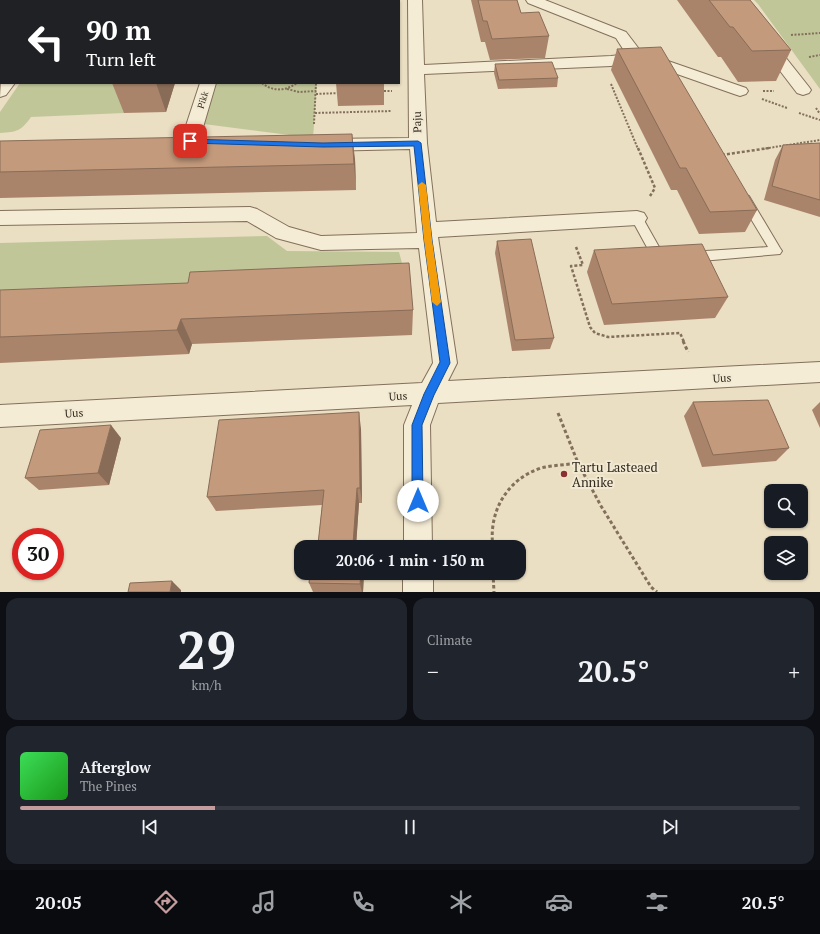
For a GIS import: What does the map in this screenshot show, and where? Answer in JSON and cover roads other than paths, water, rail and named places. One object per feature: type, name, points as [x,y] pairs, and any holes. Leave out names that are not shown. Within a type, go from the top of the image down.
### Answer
[{"type":"street","name":"Paju","points":[[415,0],[418,143],[427,235],[445,363],[429,394],[417,425],[418,540]]},
{"type":"street","points":[[417,70],[601,62],[625,58],[631,49],[621,35],[533,0]]},
{"type":"street","points":[[733,0],[803,90]]},
{"type":"street","points":[[628,52],[740,92]]},
{"type":"street","points":[[0,92],[6,84]]},
{"type":"street","name":"Pikk","points":[[190,141],[208,84]]},
{"type":"street","points":[[305,144],[338,141],[418,143]]},
{"type":"street","points":[[0,218],[250,214],[283,233],[321,244],[567,222],[637,218]]},
{"type":"street","name":"Uus","points":[[0,416],[820,372]]},
{"type":"street","points":[[418,580],[418,592]]},
{"type":"lane","points":[[668,66],[676,80]]},
{"type":"lane","points":[[637,218],[659,259],[776,251],[720,155]]},
{"type":"place","name":"Tartu Lasteaed Annike","points":[[564,474]]}]
